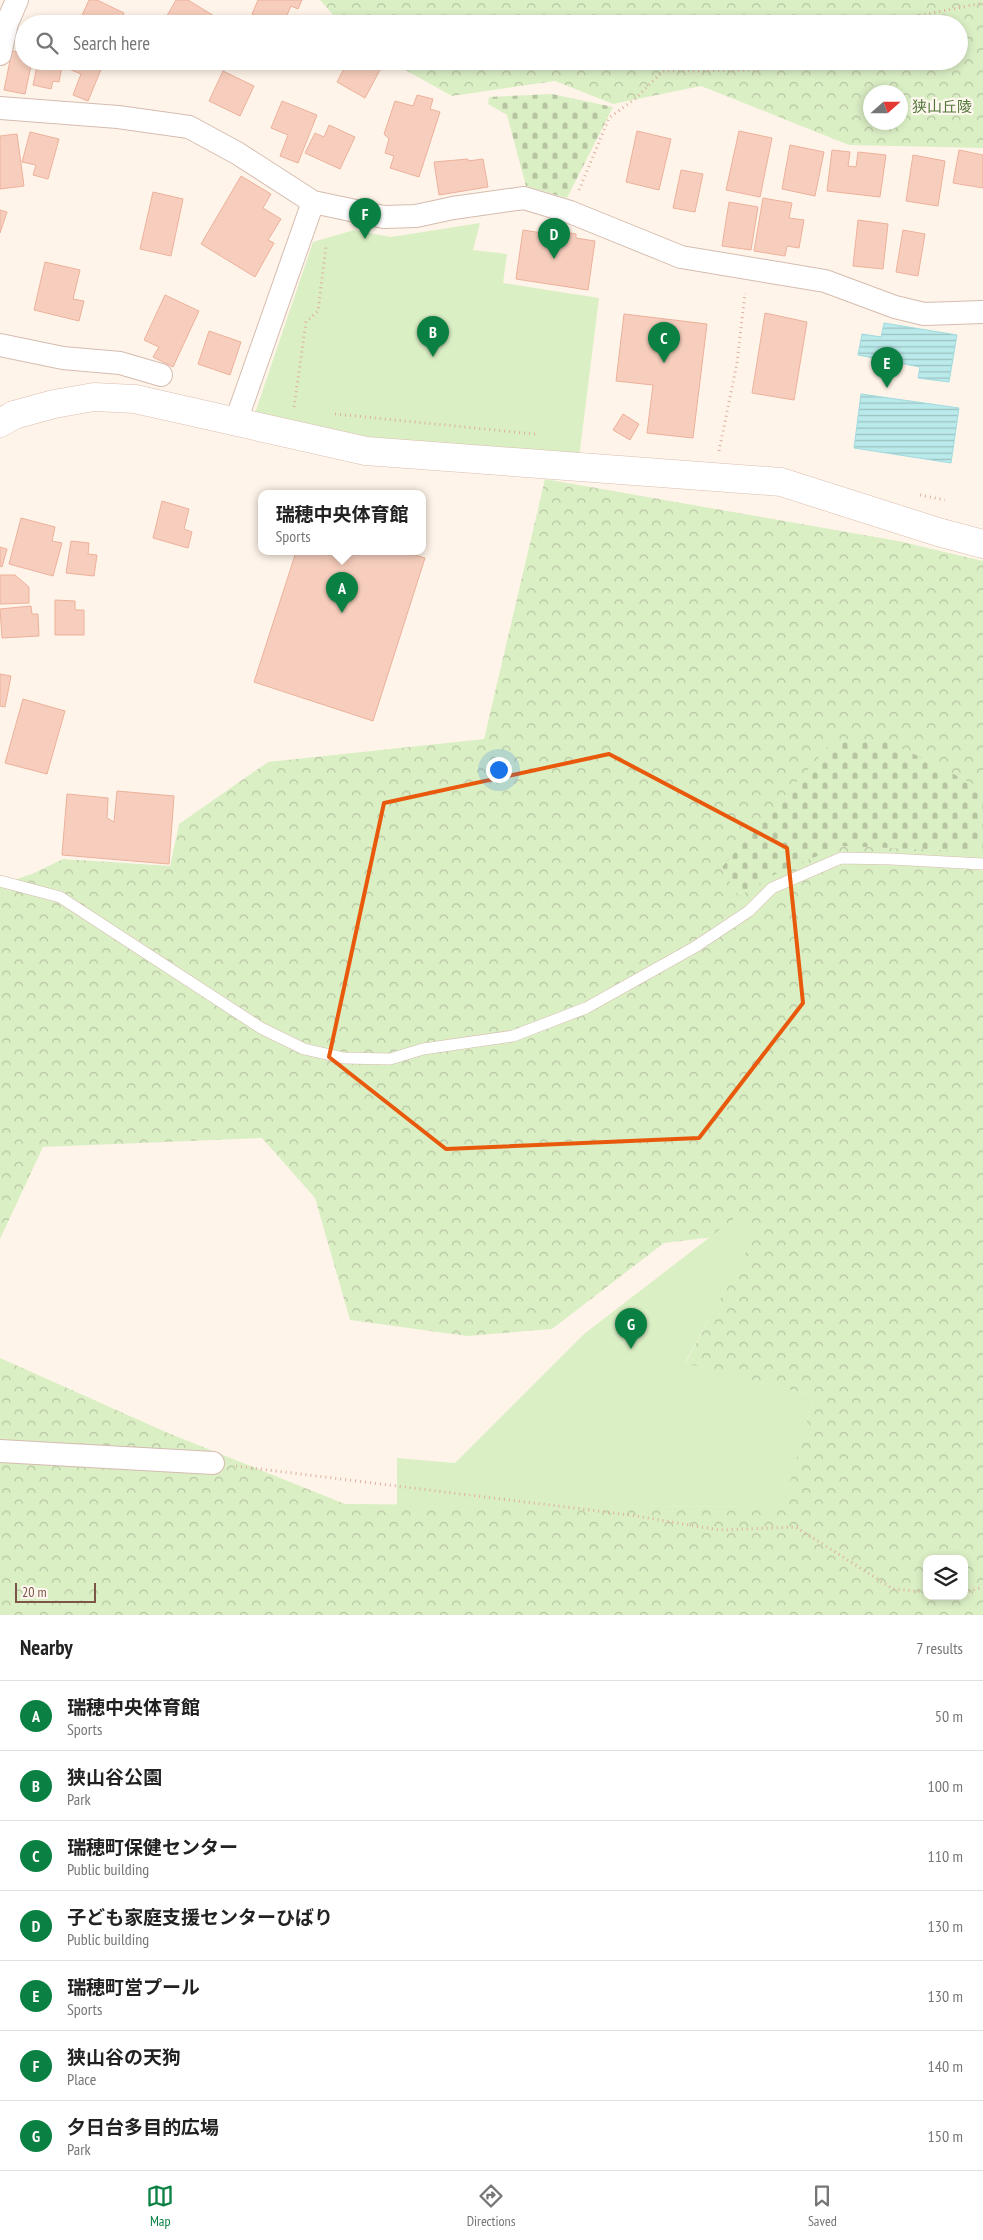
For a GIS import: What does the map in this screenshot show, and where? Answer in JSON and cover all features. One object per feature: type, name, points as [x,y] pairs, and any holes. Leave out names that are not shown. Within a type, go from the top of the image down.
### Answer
[{"type":"street","points":[[0,54],[7,23],[17,0]]},
{"type":"street","points":[[0,108],[118,117],[189,127],[238,153],[312,202],[384,217],[416,216],[524,198],[570,212],[681,257],[748,270],[825,281],[895,307],[924,314],[983,312]]},
{"type":"street","points":[[236,421],[312,202]]},
{"type":"street","points":[[0,345],[64,358],[120,363],[161,375]]},
{"type":"street","points":[[0,423],[14,415],[54,404],[94,397],[135,399],[366,451],[780,482],[938,532],[983,544]]},
{"type":"street","points":[[0,1451],[213,1463]]},
{"type":"lane","points":[[0,881],[60,897],[261,1028],[304,1049],[344,1058],[390,1059],[423,1049],[513,1036],[586,1008],[695,947],[749,911],[772,888],[841,858],[983,864]]},
{"type":"path","points":[[921,15],[983,3]]},
{"type":"path","points":[[570,212],[608,118],[635,99],[664,71],[760,70]]},
{"type":"path","points":[[294,410],[306,322],[318,311],[327,238]]},
{"type":"path","points":[[719,451],[736,364],[748,270]]},
{"type":"path","points":[[213,1463],[630,1515],[719,1530],[796,1526],[893,1589],[923,1592]]},
{"type":"path","points":[[968,1592],[983,1587]]},
{"type":"highlighted area","points":[[609,754],[787,848],[803,1003],[699,1138],[446,1149],[329,1057],[384,803]]},
{"type":"green space","name":"狭山丘陵","points":[[320,0],[983,0],[983,148],[849,145],[701,86],[613,104],[555,81],[452,96],[405,70],[968,70],[968,15],[333,15]]},
{"type":"green space","points":[[552,94],[613,107],[567,198],[526,186],[507,115],[488,104],[489,97]]},
{"type":"green space","points":[[480,223],[473,250],[507,254],[503,283],[599,298],[579,458],[367,444],[254,416],[313,242],[354,230],[391,237]]},
{"type":"green space","points":[[545,479],[898,541],[983,561],[983,1615],[0,1615],[0,1358],[168,1433],[345,1504],[782,1507],[814,1396],[685,1364],[756,1232],[664,1243],[552,1329],[467,1336],[350,1320],[315,1198],[262,1138],[43,1147],[0,1239],[0,885],[34,873],[63,859],[170,866],[179,824],[268,762],[484,739]]},
{"type":"green space","points":[[833,741],[890,742],[983,789],[983,852],[843,846],[782,870],[738,897],[722,867]]},
{"type":"green space","points":[[736,1217],[757,1232],[685,1363],[814,1396],[783,1507],[397,1505],[397,1458],[455,1463],[584,1334]]},
{"type":"water","points":[[884,323],[957,335],[949,382],[918,378],[920,367],[858,355],[862,334],[881,337]]},
{"type":"water","points":[[861,394],[959,408],[951,463],[854,448]]},
{"type":"building","points":[[89,0],[97,0],[124,13],[123,15],[82,15]]},
{"type":"building","points":[[176,0],[188,0],[213,15],[167,15]]},
{"type":"building","points":[[258,0],[302,0],[298,9],[291,6],[287,15],[252,14]]},
{"type":"building","points":[[12,51],[15,52],[15,70],[30,70],[25,94],[4,90]]},
{"type":"building","points":[[36,70],[61,70],[59,82],[53,81],[51,89],[33,85]]},
{"type":"building","points":[[71,70],[101,70],[88,101],[73,95],[81,74]]},
{"type":"building","points":[[343,70],[380,70],[365,98],[337,82]]},
{"type":"building","points":[[223,71],[254,86],[240,116],[209,101]]},
{"type":"building","points":[[417,95],[433,99],[430,109],[440,112],[419,177],[390,168],[394,156],[385,153],[389,139],[384,134],[395,101],[413,106]]},
{"type":"building","points":[[282,101],[317,115],[298,163],[280,156],[288,135],[271,128]]},
{"type":"building","points":[[329,125],[355,137],[340,169],[305,153],[315,133],[324,137]]},
{"type":"building","points":[[637,131],[671,139],[659,190],[626,182]]},
{"type":"building","points":[[739,131],[772,138],[760,197],[726,190]]},
{"type":"building","points":[[30,132],[59,139],[48,179],[33,175],[36,165],[22,162]]},
{"type":"building","points":[[17,134],[24,186],[0,189],[0,136]]},
{"type":"building","points":[[790,145],[824,152],[815,196],[782,189]]},
{"type":"building","points":[[832,150],[850,152],[848,166],[856,167],[858,152],[886,155],[880,197],[827,191]]},
{"type":"building","points":[[959,150],[983,155],[983,188],[953,183]]},
{"type":"building","points":[[913,155],[945,161],[938,206],[906,201]]},
{"type":"building","points":[[468,159],[468,161],[483,159],[488,187],[439,195],[434,162]]},
{"type":"building","points":[[681,170],[703,174],[695,212],[673,208]]},
{"type":"building","points":[[241,176],[271,194],[263,208],[281,219],[268,240],[274,243],[255,277],[201,244]]},
{"type":"building","points":[[153,192],[183,199],[171,256],[140,249]]},
{"type":"building","points":[[763,198],[792,203],[789,218],[804,220],[799,248],[787,246],[785,256],[754,251]]},
{"type":"building","points":[[729,202],[758,207],[751,250],[722,246]]},
{"type":"building","points":[[0,210],[7,212],[0,233]]},
{"type":"building","points":[[858,220],[888,224],[883,269],[853,266]]},
{"type":"building","points":[[542,228],[576,234],[576,238],[595,241],[588,290],[516,279],[523,230],[542,233]]},
{"type":"building","points":[[903,230],[925,234],[918,276],[896,272]]},
{"type":"building","points":[[45,262],[80,270],[73,299],[84,301],[79,321],[34,310]]},
{"type":"building","points":[[165,295],[199,311],[173,367],[153,357],[159,347],[144,340]]},
{"type":"building","points":[[765,313],[807,322],[794,400],[752,393]]},
{"type":"building","points":[[624,314],[707,324],[693,438],[647,433],[653,385],[616,381]]},
{"type":"building","points":[[209,331],[241,342],[230,375],[198,364]]},
{"type":"building","points":[[623,414],[639,424],[630,440],[613,430]]},
{"type":"building","points":[[162,501],[189,509],[184,529],[192,532],[188,548],[153,538]]},
{"type":"building","points":[[21,518],[55,527],[52,541],[62,543],[53,576],[9,564]]},
{"type":"building","points":[[71,541],[89,543],[88,554],[97,555],[94,576],[66,573]]},
{"type":"building","points":[[0,547],[7,549],[2,567],[0,566]]},
{"type":"building","points":[[295,555],[415,555],[425,558],[373,721],[254,682]]},
{"type":"building","points":[[0,575],[15,575],[29,587],[29,603],[0,604]]},
{"type":"building","points":[[55,600],[75,601],[75,610],[84,610],[84,635],[55,635]]},
{"type":"building","points":[[31,606],[32,614],[38,614],[39,636],[2,638],[0,609]]},
{"type":"building","points":[[0,674],[11,676],[5,707],[0,706]]},
{"type":"building","points":[[23,699],[65,711],[47,774],[5,763]]},
{"type":"building","points":[[117,791],[174,796],[169,864],[62,855],[67,794],[108,798],[107,818],[114,822]]},
{"type":"place","name":"狭山谷の天狗","points":[[365,239]]},
{"type":"place","name":"子ども家庭支援センターひばり","points":[[554,259]]},
{"type":"place","name":"狭山谷公園","points":[[433,357]]},
{"type":"place","name":"瑞穂町保健センター","points":[[664,363]]},
{"type":"place","name":"瑞穂町営プール","points":[[887,388]]},
{"type":"place","name":"瑞穂中央体育館","points":[[342,613]]},
{"type":"place","name":"夕日台多目的広場","points":[[631,1349]]}]
